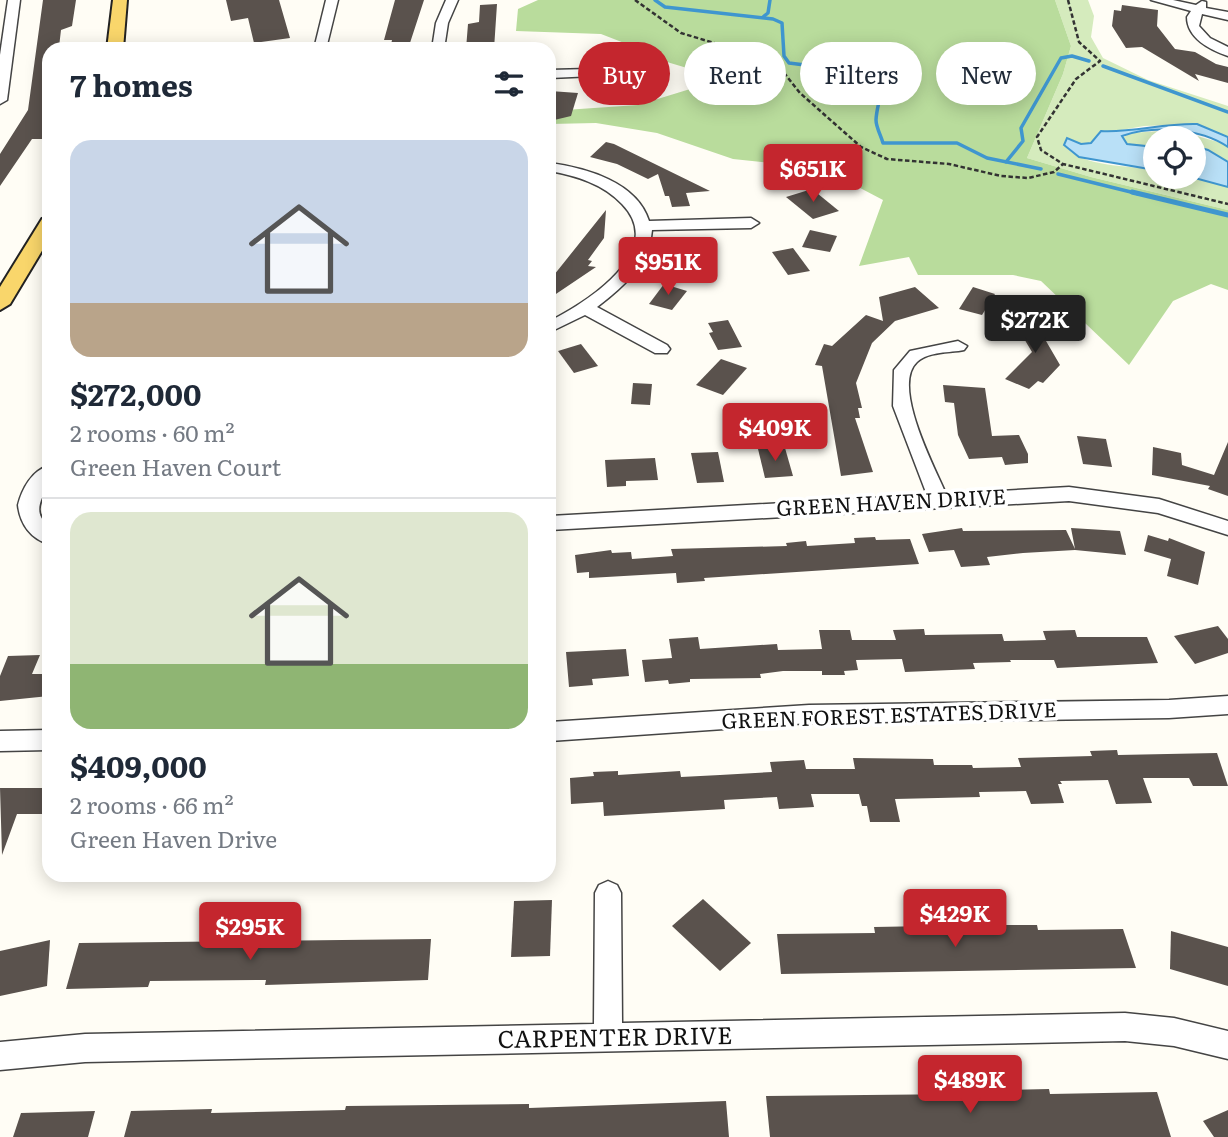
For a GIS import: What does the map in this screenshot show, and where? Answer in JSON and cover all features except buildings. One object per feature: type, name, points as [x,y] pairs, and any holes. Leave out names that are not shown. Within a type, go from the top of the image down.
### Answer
[{"type":"main road","points":[[115,42],[120,0]]},
{"type":"main road","points":[[0,304],[42,235]]},
{"type":"street","points":[[0,100],[5,30],[14,0]]},
{"type":"street","points":[[322,42],[332,0]]},
{"type":"street","points":[[439,42],[442,23],[452,0]]},
{"type":"street","points":[[1157,0],[1228,10]]},
{"type":"street","points":[[1181,0],[1228,16]]},
{"type":"street","points":[[1200,7],[1192,22],[1198,33],[1228,52]]},
{"type":"street","points":[[556,74],[578,73]]},
{"type":"street","points":[[556,168],[576,173],[613,188],[635,207],[643,226],[641,245],[628,273],[587,309],[556,324]]},
{"type":"street","points":[[643,226],[751,223]]},
{"type":"street","points":[[587,309],[661,349]]},
{"type":"street","points":[[939,500],[905,415],[899,382],[904,366],[915,356],[958,346]]},
{"type":"street","points":[[42,479],[30,492],[27,512],[37,530],[42,533]]},
{"type":"street","name":"GREEN HAVEN DRIVE","points":[[556,523],[1037,494],[1098,495],[1158,506],[1228,528]]},
{"type":"street","name":"GREEN FOREST ESTATES DRIVE","points":[[556,732],[809,714],[1155,709],[1228,705]]},
{"type":"street","points":[[0,741],[42,740]]},
{"type":"street","points":[[608,893],[608,1038]]},
{"type":"street","name":"CARPENTER DRIVE","points":[[0,1056],[85,1048],[1125,1027],[1174,1032],[1228,1045]]},
{"type":"path","points":[[635,0],[681,33],[754,55],[780,69],[800,93],[862,147],[887,159],[950,164],[1001,176],[1028,178],[1054,172],[1063,164]]},
{"type":"path","points":[[1068,0],[1079,42],[1100,61],[1076,79],[1037,137],[1041,150],[1063,164],[1228,204]]},
{"type":"green space","points":[[538,0],[1055,0],[1071,46],[1063,74],[1027,158],[1091,177],[1228,210],[1228,290],[1211,284],[1173,301],[1129,365],[1041,281],[1013,275],[918,275],[909,257],[859,266],[883,200],[822,168],[733,159],[657,133],[596,123],[556,124],[556,111],[670,105],[670,95],[684,91],[684,105],[786,105],[786,42],[684,42],[684,67],[670,63],[670,42],[622,42],[601,34],[516,31],[518,9]]},
{"type":"green space","points":[[1055,0],[1088,0],[1094,16],[1091,37],[1103,58],[1148,80],[1228,106],[1228,137],[1197,124],[1143,126],[1110,132],[1085,145],[1067,138],[1064,145],[1082,158],[1094,162],[1143,169],[1143,189],[1206,189],[1206,181],[1228,187],[1228,210],[1091,177],[1027,158],[1063,74],[1071,46]]},
{"type":"green space","points":[[1143,132],[1143,146],[1127,144],[1121,139],[1130,133]]},
{"type":"green space","points":[[1206,139],[1225,144],[1228,147],[1228,162],[1208,150]]},
{"type":"water","points":[[1197,124],[1202,126],[1164,126]]},
{"type":"water","points":[[1206,128],[1228,137],[1228,147],[1206,137]]},
{"type":"water","points":[[1143,129],[1143,131],[1122,136],[1127,144],[1143,146],[1143,168],[1079,157],[1064,145],[1067,138],[1081,144],[1091,143],[1101,131]]},
{"type":"water","points":[[1206,149],[1228,162],[1228,187],[1206,181]]},
{"type":"waterway","points":[[655,0],[665,7],[773,19],[782,23],[784,56],[789,63],[868,73],[880,88],[876,120],[883,143],[957,143],[987,158],[1006,162]]},
{"type":"waterway","points":[[763,17],[768,13],[770,0]]},
{"type":"waterway","points":[[1006,162],[1023,141],[1021,128],[1061,58],[1072,56],[1089,61]]},
{"type":"waterway","points":[[1103,66],[1228,112]]},
{"type":"waterway","points":[[1006,162],[1041,169]]},
{"type":"waterway","points":[[1058,174],[1139,194]]},
{"type":"waterway","points":[[1132,192],[1228,215]]}]
